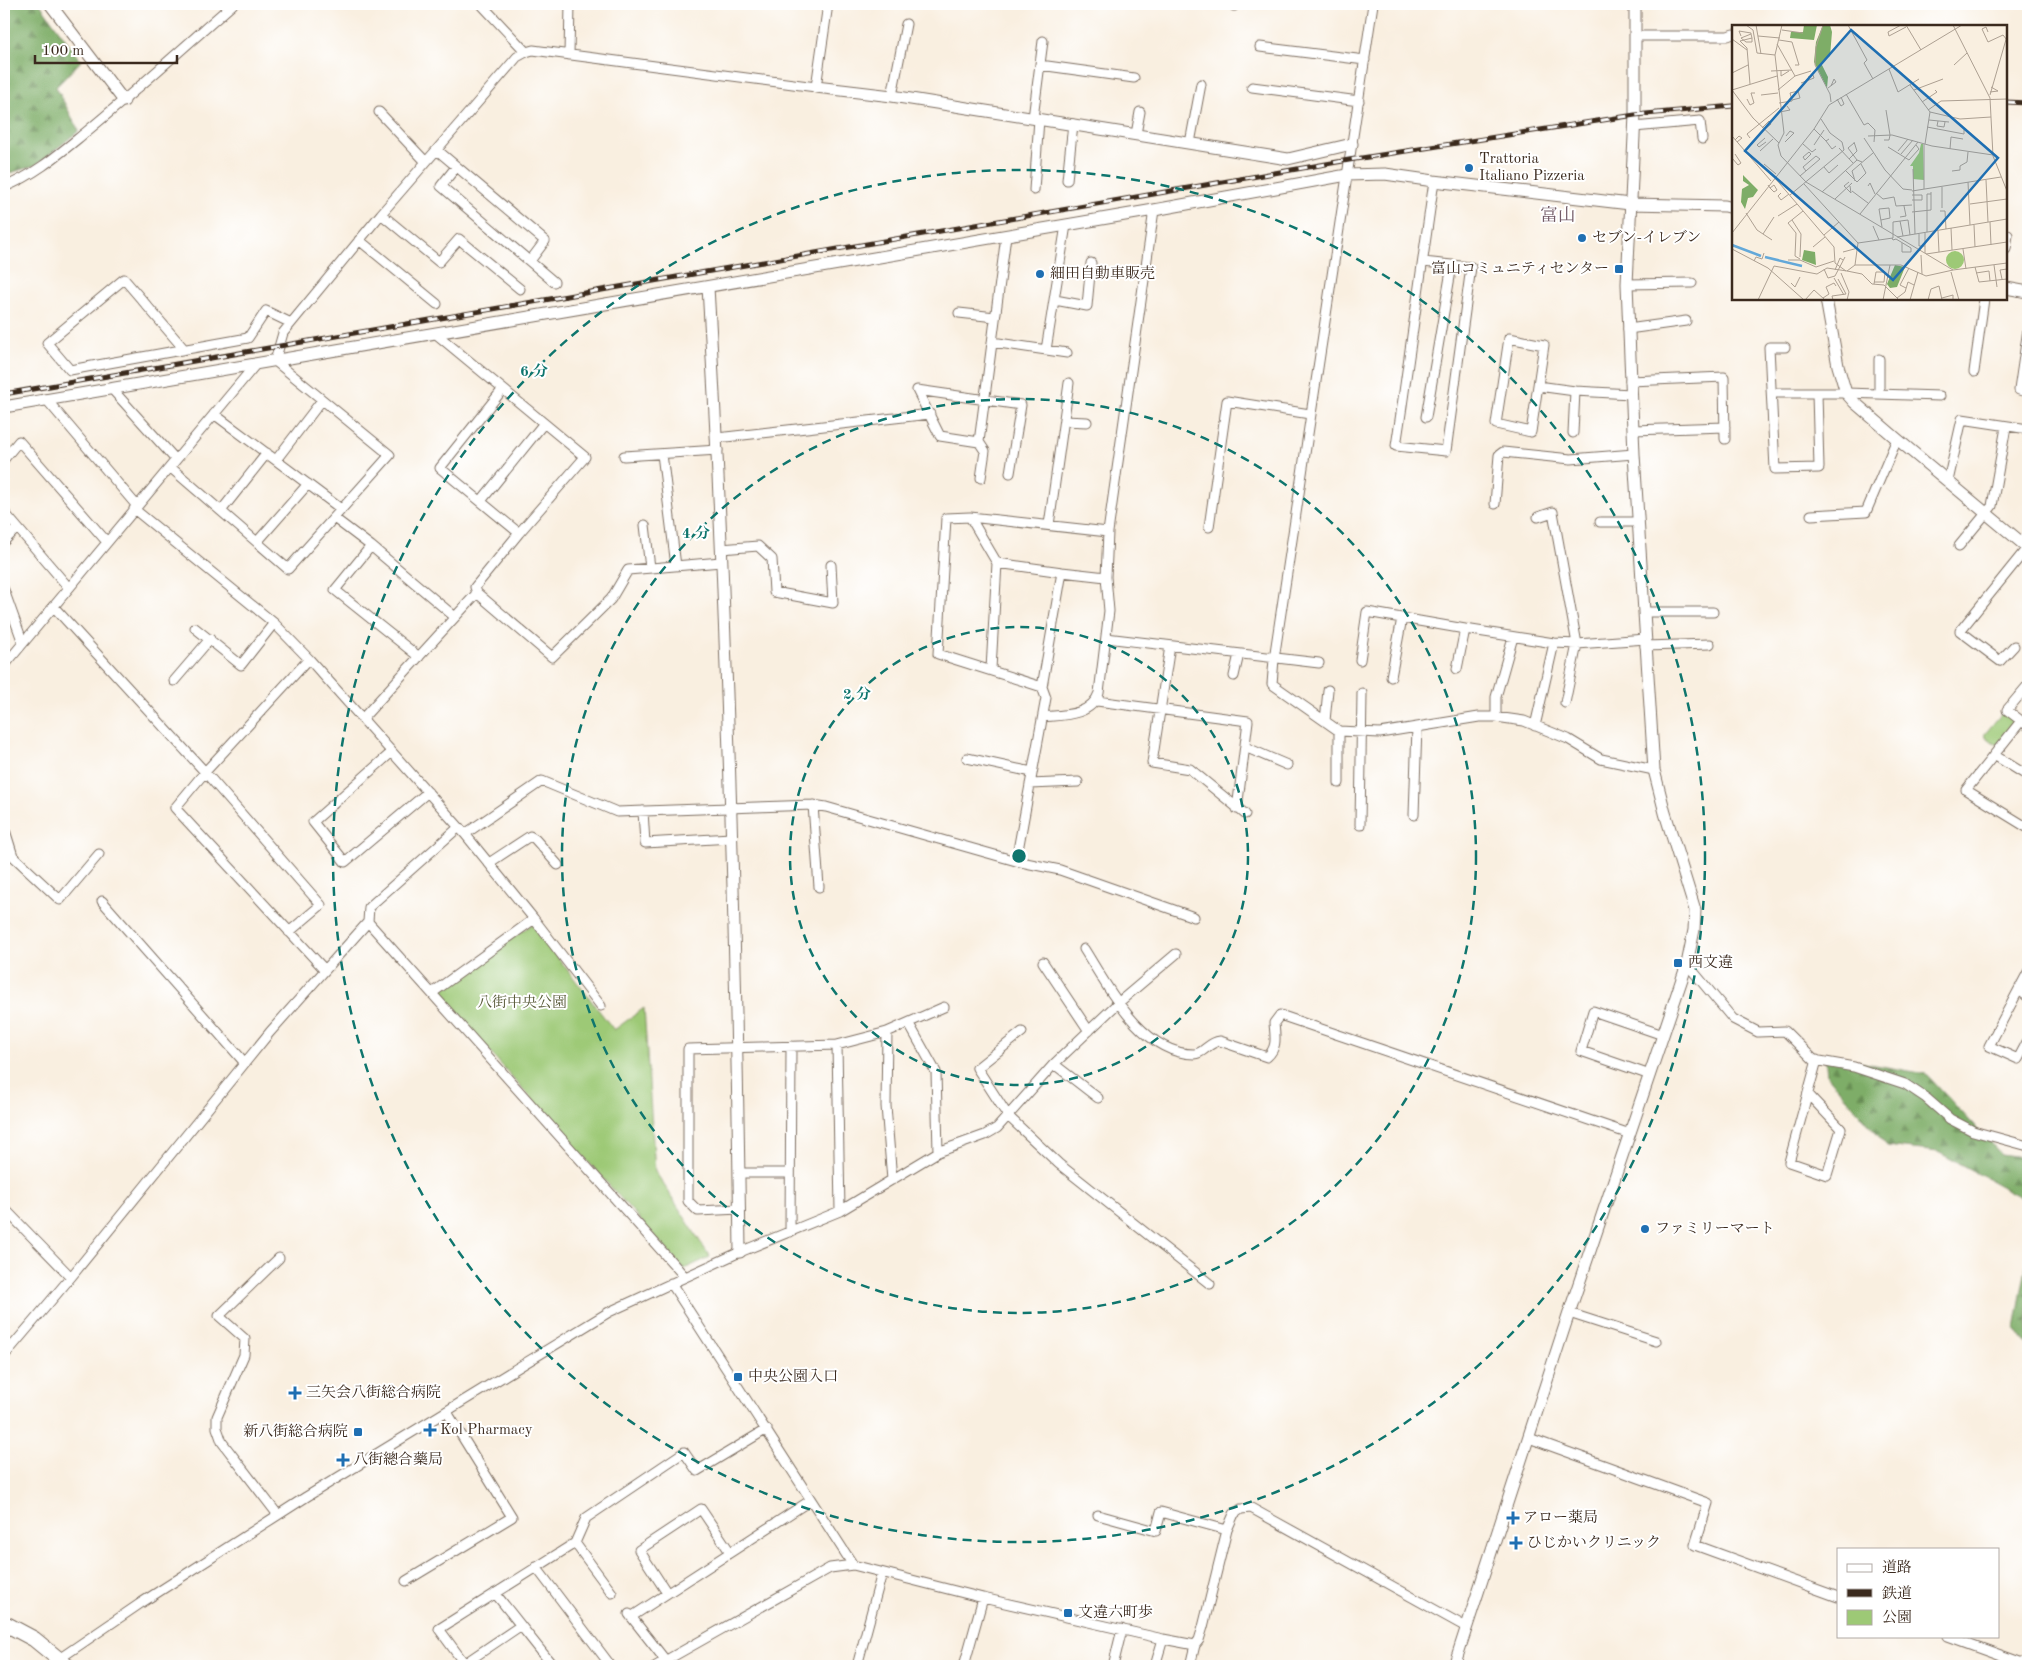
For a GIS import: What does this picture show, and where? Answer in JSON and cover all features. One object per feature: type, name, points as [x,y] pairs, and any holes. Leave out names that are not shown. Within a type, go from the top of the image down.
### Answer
[{"type":"highway","points":[[4,1623],[34,1639],[63,1663]]},
{"type":"street","points":[[50,4],[124,101]]},
{"type":"street","points":[[4,187],[39,169],[124,101],[233,4]]},
{"type":"street","points":[[570,4],[570,55]]},
{"type":"street","points":[[816,87],[828,4]]},
{"type":"street","points":[[1373,4],[1310,414],[1274,659],[1272,684],[1339,731],[1380,732],[1478,717],[1496,717],[1524,721],[1568,739],[1600,759],[1654,770]]},
{"type":"street","points":[[1454,1666],[1569,1313],[1687,964],[1694,930],[1696,910],[1665,813],[1654,770],[1628,329],[1627,284],[1634,127],[1635,4]]},
{"type":"street","points":[[484,5],[526,52]]},
{"type":"street","points":[[892,96],[906,24]]},
{"type":"street","points":[[1636,36],[1728,36],[1732,34]]},
{"type":"street","points":[[1034,190],[1036,119],[1043,41]]},
{"type":"street","points":[[1260,47],[1365,60]]},
{"type":"street","points":[[275,361],[283,333],[359,240],[517,57],[532,50],[892,96],[1288,159],[1352,144]]},
{"type":"street","points":[[1040,65],[1134,78]]},
{"type":"street","points":[[1190,143],[1201,84]]},
{"type":"street","points":[[1252,87],[1359,101]]},
{"type":"street","points":[[379,112],[426,162]]},
{"type":"street","points":[[1136,134],[1140,112]]},
{"type":"street","points":[[1634,127],[1700,121],[1702,138]]},
{"type":"street","points":[[1067,180],[1073,124]]},
{"type":"street","points":[[437,150],[545,241],[530,261]]},
{"type":"street","points":[[456,167],[441,186],[554,282]]},
{"type":"street","points":[[4,407],[1347,176],[1386,174],[1434,182],[1630,204],[1732,208]]},
{"type":"street","points":[[1423,262],[1471,267],[1446,451],[1396,446],[1434,182]]},
{"type":"street","points":[[1043,716],[1071,715],[1087,709],[1097,701],[1109,611],[1106,577],[1108,532],[1154,210]]},
{"type":"street","points":[[381,214],[440,262],[459,239],[520,289]]},
{"type":"street","points":[[1046,350],[1066,225]]},
{"type":"street","points":[[981,478],[985,451],[979,442],[1006,236]]},
{"type":"street","points":[[2007,242],[2008,236]]},
{"type":"street","points":[[359,240],[437,304]]},
{"type":"street","points":[[1054,300],[1087,306],[1091,263]]},
{"type":"street","points":[[1426,417],[1452,265]]},
{"type":"street","points":[[184,349],[124,279],[47,343],[70,370],[248,338],[266,311],[291,323]]},
{"type":"street","points":[[1627,284],[1692,283]]},
{"type":"street","points":[[708,287],[717,444],[730,807],[737,1048],[740,1252]]},
{"type":"street","points":[[2007,288],[2028,292]]},
{"type":"street","points":[[1826,300],[1838,366],[1846,393],[1897,439],[2028,548],[1960,631],[2000,661],[2014,646]]},
{"type":"street","points":[[1974,372],[1984,300]]},
{"type":"street","points":[[959,313],[995,317]]},
{"type":"street","points":[[1628,329],[1686,321]]},
{"type":"street","points":[[2028,329],[2020,390],[2028,392]]},
{"type":"street","points":[[435,334],[586,457],[519,533],[475,587],[477,593],[552,657],[611,599],[628,570],[721,562]]},
{"type":"street","points":[[1508,338],[1544,345],[1538,386],[1531,432],[1496,424],[1508,338]]},
{"type":"street","points":[[992,342],[1067,353]]},
{"type":"street","points":[[1785,347],[1769,347],[1776,469],[1820,468],[1817,393]]},
{"type":"street","points":[[1878,394],[1879,359]]},
{"type":"street","points":[[111,388],[173,463],[221,511],[288,569],[390,455],[275,361]]},
{"type":"street","points":[[4,666],[256,364]]},
{"type":"street","points":[[1630,380],[1724,377],[1725,439]]},
{"type":"street","points":[[1049,525],[1069,383]]},
{"type":"street","points":[[1538,386],[1575,391],[1631,394]]},
{"type":"street","points":[[503,389],[440,468],[519,533]]},
{"type":"street","points":[[979,442],[940,436],[917,390],[1021,405],[1010,473]]},
{"type":"street","points":[[1573,433],[1575,391]]},
{"type":"street","points":[[1772,393],[1940,396]]},
{"type":"street","points":[[46,399],[136,508],[274,623],[309,659],[462,830],[601,1006]]},
{"type":"street","points":[[276,460],[322,400]]},
{"type":"street","points":[[1209,528],[1227,401],[1310,414]]},
{"type":"street","points":[[214,414],[341,509]]},
{"type":"street","points":[[624,456],[662,454],[717,444],[930,414]]},
{"type":"street","points":[[1948,481],[1962,420],[2028,430]]},
{"type":"street","points":[[1064,421],[1087,422]]},
{"type":"street","points":[[481,502],[544,423]]},
{"type":"street","points":[[1633,430],[1725,427]]},
{"type":"street","points":[[1959,546],[1992,506],[2006,427]]},
{"type":"street","points":[[1811,515],[1866,512],[1897,439]]},
{"type":"street","points":[[4,459],[19,441],[107,542]]},
{"type":"street","points":[[1494,504],[1499,455],[1503,452],[1571,460],[1634,454]]},
{"type":"street","points":[[221,511],[267,453]]},
{"type":"street","points":[[662,454],[676,566]]},
{"type":"street","points":[[257,542],[308,484]]},
{"type":"street","points":[[4,512],[69,588]]},
{"type":"street","points":[[1538,517],[1553,512],[1577,644],[1565,703]]},
{"type":"street","points":[[1042,686],[938,654],[946,518],[970,517],[1108,532]]},
{"type":"street","points":[[970,517],[996,562],[991,669]]},
{"type":"street","points":[[334,518],[371,546],[455,617]]},
{"type":"street","points":[[1600,522],[1639,522]]},
{"type":"street","points":[[645,525],[650,568]]},
{"type":"street","points":[[4,541],[17,528]]},
{"type":"street","points":[[371,546],[335,590],[419,657]]},
{"type":"street","points":[[721,548],[758,546],[772,559],[774,592],[834,603],[831,565]]},
{"type":"street","points":[[996,562],[1106,577]]},
{"type":"street","points":[[1016,861],[1046,698],[1042,686],[1062,572]]},
{"type":"street","points":[[4,590],[23,643]]},
{"type":"street","points":[[362,719],[477,593]]},
{"type":"street","points":[[53,606],[205,772],[321,905],[289,932]]},
{"type":"street","points":[[1360,660],[1367,612],[1554,644],[1710,644]]},
{"type":"street","points":[[1645,612],[1713,612]]},
{"type":"street","points":[[1391,677],[1402,618]]},
{"type":"street","points":[[195,628],[241,665],[274,623]]},
{"type":"street","points":[[1456,669],[1465,629]]},
{"type":"street","points":[[1496,717],[1496,698],[1513,636]]},
{"type":"street","points":[[1106,638],[1318,664]]},
{"type":"street","points":[[174,681],[210,639]]},
{"type":"street","points":[[1535,726],[1554,644]]},
{"type":"street","points":[[1170,646],[1152,763],[1190,770],[1245,814]]},
{"type":"street","points":[[1234,676],[1239,654]]},
{"type":"street","points":[[309,659],[205,772],[175,808],[325,970]]},
{"type":"street","points":[[2028,685],[2007,710],[2025,723],[1994,755],[1966,790],[2028,828]]},
{"type":"street","points":[[1324,721],[1328,690]]},
{"type":"street","points":[[1360,825],[1362,693]]},
{"type":"street","points":[[1097,701],[1248,721],[1237,809]]},
{"type":"street","points":[[1414,815],[1417,727]]},
{"type":"street","points":[[1339,731],[1340,783]]},
{"type":"street","points":[[1244,747],[1287,765]]},
{"type":"street","points":[[392,752],[313,822],[345,862],[428,792]]},
{"type":"street","points":[[1994,755],[2028,776]]},
{"type":"street","points":[[966,758],[1032,772]]},
{"type":"street","points":[[4,1356],[71,1277],[270,1032],[368,922],[369,907],[462,830],[542,781],[617,812],[813,805],[826,807],[1016,861],[1060,870],[1194,917]]},
{"type":"street","points":[[1030,784],[1078,782]]},
{"type":"street","points":[[813,805],[819,887]]},
{"type":"street","points":[[643,811],[645,843],[730,838]]},
{"type":"street","points":[[4,827],[13,856],[60,900],[99,854]]},
{"type":"street","points":[[489,863],[530,836],[558,865]]},
{"type":"street","points":[[102,901],[245,1063]]},
{"type":"street","points":[[432,993],[534,919]]},
{"type":"street","points":[[368,922],[685,1277]]},
{"type":"street","points":[[1084,949],[1118,1003],[1144,1033],[1160,1045],[1187,1053],[1200,1053],[1207,1046],[1220,1041],[1267,1057],[1274,1051],[1276,1044],[1274,1023],[1280,1015],[1630,1134]]},
{"type":"street","points":[[63,1663],[141,1603],[278,1515],[608,1312],[740,1252],[840,1211],[938,1152],[985,1135],[997,1128],[1054,1064],[1118,1003],[1176,954]]},
{"type":"street","points":[[1043,962],[1089,1031]]},
{"type":"street","points":[[1687,964],[1734,1019],[1758,1032],[1785,1031],[1814,1060],[1854,1067],[1905,1084],[1926,1098],[1950,1119],[1966,1127],[2028,1146]]},
{"type":"street","points":[[2028,972],[1989,1046],[2018,1059],[2028,1040]]},
{"type":"street","points":[[2019,990],[2028,997]]},
{"type":"street","points":[[740,1209],[698,1211],[688,1201],[688,1049],[837,1044],[887,1032],[909,1024],[944,1007]]},
{"type":"street","points":[[1650,1075],[1581,1051],[1593,1011],[1663,1035]]},
{"type":"street","points":[[909,1024],[936,1072],[938,1152]]},
{"type":"street","points":[[887,1032],[886,1106],[892,1180]]},
{"type":"street","points":[[1022,1032],[977,1068],[1008,1116],[1058,1164],[1210,1284]]},
{"type":"street","points":[[837,1044],[840,1211]]},
{"type":"street","points":[[790,1232],[791,1046]]},
{"type":"street","points":[[1808,1094],[1841,1129],[1828,1175],[1789,1162],[1817,1060]]},
{"type":"street","points":[[1054,1064],[1098,1098]]},
{"type":"street","points":[[739,1173],[790,1173]]},
{"type":"street","points":[[4,1208],[71,1277]]},
{"type":"street","points":[[278,1515],[222,1442],[216,1428],[217,1417],[244,1355],[246,1345],[245,1339],[219,1316],[279,1258]]},
{"type":"street","points":[[671,1283],[853,1565]]},
{"type":"street","points":[[1569,1313],[1656,1341]]},
{"type":"street","points":[[406,1581],[512,1517],[447,1412]]},
{"type":"street","points":[[520,1626],[463,1665],[439,1629],[574,1543],[586,1518],[684,1452],[697,1471],[767,1429]]},
{"type":"street","points":[[1528,1438],[1708,1503],[1695,1545],[1837,1597]]},
{"type":"street","points":[[666,1661],[629,1614],[667,1594],[811,1500]]},
{"type":"street","points":[[1190,1666],[1194,1645],[1199,1640],[1201,1634],[1228,1530],[1234,1514],[1241,1509],[1251,1508],[1466,1627]]},
{"type":"street","points":[[667,1594],[639,1550],[693,1514],[701,1509],[730,1552]]},
{"type":"street","points":[[1098,1515],[1156,1531],[1161,1512],[1228,1530]]},
{"type":"street","points":[[574,1543],[612,1593]]},
{"type":"street","points":[[656,1666],[830,1568],[853,1565],[983,1598],[1194,1645]]},
{"type":"street","points":[[536,1567],[612,1666]]},
{"type":"street","points":[[857,1666],[882,1573]]},
{"type":"street","points":[[495,1593],[553,1666]]},
{"type":"street","points":[[964,1666],[983,1598]]},
{"type":"street","points":[[1113,1666],[1122,1629]]},
{"type":"street","points":[[1954,1638],[2028,1665]]},
{"type":"street","points":[[1155,1666],[1163,1639]]},
{"type":"green space","points":[[4,4],[40,4],[81,61],[56,87],[79,131],[36,165],[4,175]]},
{"type":"green space","points":[[2003,712],[2017,721],[1997,745],[1984,735]]},
{"type":"green space","name":"八街中央公園","points":[[532,924],[614,1030],[644,1008],[655,1171],[710,1257],[684,1269],[437,993]]},
{"type":"green space","points":[[1825,1056],[1926,1074],[2001,1154],[2028,1158],[2028,1201],[1938,1152],[1887,1146],[1827,1075]]},
{"type":"green space","points":[[2028,1256],[2028,1347],[2015,1328]]},
{"type":"railway","points":[[2007,102],[2028,103]]},
{"type":"railway","points":[[4,394],[1349,160],[1635,115],[1732,106]]},
{"type":"place","name":"Trattoria Italiano Pizzeria","points":[[1469,168]]},
{"type":"place","name":"セブン-イレブン","points":[[1582,238]]},
{"type":"place","name":"富山コミュニティセンター","points":[[1619,269]]},
{"type":"place","name":"細田自動車販売","points":[[1040,274]]},
{"type":"place","name":"西文違","points":[[1678,963]]},
{"type":"place","name":"ファミリーマート","points":[[1645,1229]]},
{"type":"place","name":"中央公園入口","points":[[738,1377]]},
{"type":"place","name":"三矢会八街総合病院","points":[[295,1393]]},
{"type":"place","name":"Kol Pharmacy","points":[[430,1430]]},
{"type":"place","name":"新八街総合病院","points":[[358,1432]]},
{"type":"place","name":"八街總合藥局","points":[[343,1460]]},
{"type":"place","name":"アロー薬局","points":[[1513,1518]]},
{"type":"place","name":"ひじかいクリニック","points":[[1516,1543]]},
{"type":"place","name":"文違六町歩","points":[[1068,1613]]},
{"type":"district","name":"富山","points":[[1558,216]]}]
